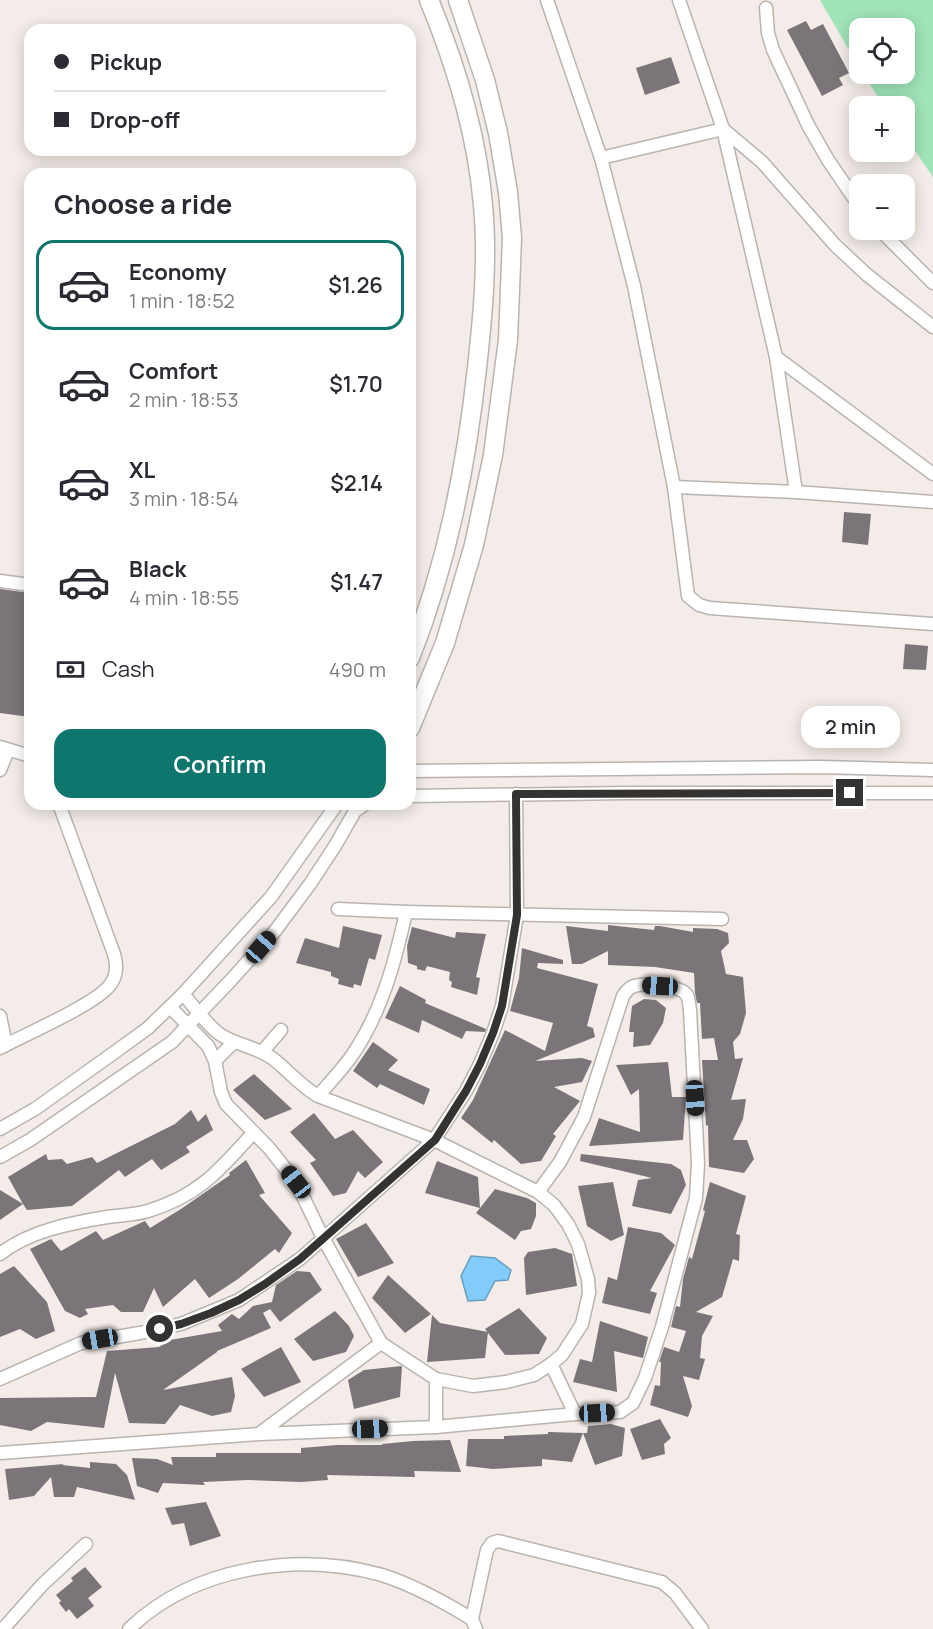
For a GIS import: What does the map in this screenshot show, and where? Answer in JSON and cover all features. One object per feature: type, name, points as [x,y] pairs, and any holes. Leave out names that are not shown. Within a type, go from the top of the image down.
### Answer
[{"type":"street","points":[[416,640],[438,576],[453,521],[468,444],[483,315],[484,220],[478,166],[461,89],[429,0]]},
{"type":"street","points":[[416,713],[445,643],[474,545],[493,455],[508,340],[512,238],[508,192],[498,133],[485,80],[458,0]]},
{"type":"street","points":[[547,0],[602,158],[634,286],[674,487],[688,596],[699,605],[710,608],[933,624]]},
{"type":"street","points":[[679,0],[723,129],[776,357],[796,492]]},
{"type":"street","points":[[766,8],[772,50],[808,125],[849,191]]},
{"type":"street","points":[[602,158],[723,129]]},
{"type":"street","points":[[723,129],[762,162],[835,245],[866,274],[933,327]]},
{"type":"street","points":[[890,240],[933,283]]},
{"type":"street","points":[[776,357],[933,474]]},
{"type":"street","points":[[674,487],[933,501]]},
{"type":"street","points":[[0,581],[24,584]]},
{"type":"street","points":[[0,770],[4,749],[24,754]]},
{"type":"street","points":[[416,771],[822,767],[933,770]]},
{"type":"street","points":[[416,796],[933,793]]},
{"type":"street","points":[[0,1379],[81,1342],[181,1324],[239,1300],[300,1259],[435,1140],[466,1091],[493,1033],[502,1006],[517,915],[516,794]]},
{"type":"street","points":[[0,1016],[3,1046],[86,1003],[110,985],[114,975],[116,963],[114,954],[61,810]]},
{"type":"street","points":[[0,1129],[35,1108],[115,1052],[148,1028],[170,1007],[271,897],[333,810]]},
{"type":"street","points":[[0,1157],[30,1140],[172,1042],[275,931],[310,884],[356,810]]},
{"type":"street","points":[[338,909],[722,919]]},
{"type":"street","points":[[318,1096],[353,1054],[372,1021],[386,990],[406,912]]},
{"type":"street","points":[[0,1453],[259,1434],[436,1427],[620,1412],[629,1407],[645,1378],[662,1327],[693,1211],[698,1183],[690,1010],[687,995],[683,992],[672,988],[642,985],[627,990],[620,1005],[584,1117],[560,1162],[538,1192]]},
{"type":"street","points":[[170,1007],[208,1046],[215,1061],[221,1092],[226,1104],[269,1148],[296,1182],[323,1238],[381,1343],[436,1378],[473,1386],[534,1375],[562,1354],[582,1324],[589,1293],[588,1279],[578,1244],[568,1224],[554,1205],[538,1192],[435,1140],[382,1122],[318,1096],[302,1086],[262,1052],[219,1034],[183,994]]},
{"type":"street","points":[[262,1052],[281,1030]]},
{"type":"street","points":[[215,1061],[234,1042]]},
{"type":"street","points":[[0,1254],[22,1240],[64,1225],[145,1212],[170,1204],[209,1180],[253,1133]]},
{"type":"street","points":[[259,1434],[381,1343]]},
{"type":"street","points":[[551,1364],[575,1414]]},
{"type":"street","points":[[436,1378],[436,1427]]},
{"type":"street","points":[[129,1629],[145,1614],[162,1603],[209,1581],[256,1569],[294,1565],[343,1567],[382,1575],[432,1596],[474,1624],[487,1550],[492,1543],[498,1542],[662,1582],[675,1593],[702,1629]]},
{"type":"street","points":[[3,1629],[42,1585],[87,1544]]},
{"type":"green space","points":[[820,0],[933,0],[933,177],[915,151],[915,96],[877,96],[870,84],[915,84],[915,18],[849,18],[849,50]]},
{"type":"water","points":[[471,1256],[495,1258],[511,1270],[508,1280],[495,1281],[485,1300],[468,1301],[461,1276]]},
{"type":"building","points":[[806,21],[811,30],[823,24],[849,73],[839,78],[843,85],[822,96],[787,30]]},
{"type":"building","points":[[671,57],[680,83],[645,95],[636,68]]},
{"type":"building","points":[[844,512],[871,514],[868,545],[842,542]]},
{"type":"building","points":[[0,589],[24,592],[24,716],[0,713]]},
{"type":"building","points":[[905,644],[928,646],[926,670],[903,669]]},
{"type":"building","points":[[608,925],[654,930],[655,926],[660,926],[693,932],[693,928],[717,929],[728,933],[729,943],[721,951],[726,974],[743,977],[746,1013],[740,1034],[733,1042],[735,1059],[743,1058],[731,1100],[746,1099],[743,1119],[733,1140],[747,1140],[754,1159],[744,1173],[709,1167],[702,1060],[718,1060],[714,1038],[702,1039],[700,1003],[697,1003],[695,993],[694,973],[655,967],[608,965],[608,951],[582,964],[572,964],[566,926],[608,931]]},
{"type":"building","points":[[343,926],[382,935],[375,960],[369,958],[361,986],[354,984],[353,988],[338,984],[339,979],[331,976],[331,972],[296,963],[305,938],[339,948]]},
{"type":"building","points":[[412,927],[455,938],[456,932],[486,934],[476,977],[480,978],[477,995],[451,987],[450,972],[427,966],[425,971],[408,963],[407,946]]},
{"type":"building","points":[[522,948],[563,960],[563,964],[538,963],[537,968],[598,984],[587,1026],[593,1028],[595,1037],[535,1061],[582,1058],[592,1061],[582,1082],[554,1087],[580,1101],[553,1134],[556,1136],[541,1161],[521,1164],[494,1140],[492,1143],[461,1118],[473,1100],[505,1030],[545,1051],[553,1023],[510,1011],[519,978]]},
{"type":"building","points":[[400,986],[426,1000],[425,1003],[486,1029],[485,1032],[466,1031],[462,1039],[422,1020],[419,1033],[385,1018]]},
{"type":"building","points":[[644,999],[656,1000],[666,1008],[663,1023],[650,1045],[633,1047],[634,1032],[629,1032],[632,1006]]},
{"type":"building","points":[[373,1042],[398,1060],[388,1070],[430,1089],[424,1105],[380,1084],[377,1088],[353,1071]]},
{"type":"building","points":[[668,1062],[672,1097],[686,1097],[683,1140],[589,1146],[599,1118],[640,1132],[639,1089],[631,1095],[616,1065]]},
{"type":"building","points":[[254,1074],[292,1109],[265,1120],[233,1090]]},
{"type":"building","points":[[191,1110],[198,1122],[206,1114],[213,1130],[186,1147],[190,1152],[161,1170],[152,1159],[125,1177],[119,1170],[72,1206],[27,1210],[8,1177],[46,1154],[48,1160],[62,1159],[67,1164],[92,1157],[97,1163],[175,1124]]},
{"type":"building","points":[[314,1113],[335,1139],[353,1130],[383,1162],[365,1178],[358,1171],[346,1193],[333,1196],[310,1163],[316,1160],[290,1132]]},
{"type":"building","points":[[581,1154],[671,1164],[681,1170],[686,1185],[671,1214],[632,1206],[638,1180],[652,1178],[580,1161]]},
{"type":"building","points":[[246,1160],[265,1193],[259,1195],[292,1233],[279,1253],[275,1249],[238,1279],[209,1298],[195,1279],[163,1307],[154,1288],[143,1312],[121,1312],[113,1305],[85,1309],[88,1314],[80,1318],[65,1311],[30,1249],[51,1239],[61,1251],[96,1231],[103,1240],[145,1221],[150,1228],[230,1175],[229,1173]]},
{"type":"building","points":[[437,1161],[478,1177],[480,1208],[425,1193]]},
{"type":"building","points":[[613,1182],[624,1235],[611,1241],[587,1226],[578,1186]]},
{"type":"building","points":[[710,1182],[746,1196],[736,1234],[740,1235],[739,1261],[733,1259],[722,1297],[696,1312],[713,1316],[702,1336],[700,1358],[705,1359],[699,1380],[683,1376],[692,1406],[688,1417],[650,1405],[655,1385],[660,1386],[661,1362],[659,1362],[664,1347],[679,1352],[686,1331],[671,1327],[676,1306],[680,1307],[683,1279],[689,1257],[692,1259]]},
{"type":"building","points":[[495,1189],[527,1198],[536,1203],[536,1216],[531,1229],[521,1231],[515,1240],[476,1213]]},
{"type":"building","points":[[0,1190],[23,1204],[0,1220]]},
{"type":"building","points":[[366,1223],[394,1263],[358,1277],[336,1239]]},
{"type":"building","points":[[628,1227],[661,1233],[675,1245],[650,1291],[657,1293],[650,1314],[602,1303],[608,1277],[617,1280]]},
{"type":"building","points":[[555,1248],[572,1254],[577,1286],[526,1295],[524,1258],[528,1252]]},
{"type":"building","points":[[14,1266],[47,1302],[55,1331],[36,1339],[20,1329],[0,1337],[0,1274]]},
{"type":"building","points":[[297,1271],[310,1272],[322,1290],[280,1322],[270,1309],[263,1313],[271,1328],[217,1351],[163,1390],[232,1377],[235,1396],[231,1412],[212,1416],[180,1405],[165,1424],[129,1423],[115,1373],[104,1428],[47,1422],[31,1431],[0,1425],[0,1398],[96,1397],[107,1351],[159,1347],[170,1340],[222,1331],[218,1325],[232,1314],[239,1319],[253,1306],[272,1302],[276,1285]]},
{"type":"building","points":[[388,1275],[431,1314],[405,1333],[372,1298]]},
{"type":"building","points":[[519,1308],[547,1338],[539,1354],[505,1355],[485,1329]]},
{"type":"building","points":[[335,1311],[349,1326],[354,1336],[346,1352],[313,1361],[294,1339]]},
{"type":"building","points":[[432,1315],[440,1323],[488,1332],[485,1358],[427,1362]]},
{"type":"building","points":[[600,1321],[648,1337],[643,1358],[614,1351],[617,1392],[573,1382],[580,1359],[592,1362]]},
{"type":"building","points":[[281,1347],[301,1382],[264,1397],[241,1369]]},
{"type":"building","points":[[402,1366],[400,1397],[354,1409],[348,1380],[364,1370]]},
{"type":"building","points":[[660,1419],[671,1438],[664,1444],[665,1454],[642,1460],[630,1429]]},
{"type":"building","points":[[611,1424],[625,1428],[622,1456],[595,1465],[583,1433],[587,1433],[588,1426]]},
{"type":"building","points":[[548,1432],[583,1433],[572,1462],[542,1459],[542,1466],[493,1469],[466,1466],[468,1439],[504,1439],[504,1436],[548,1434]]},
{"type":"building","points":[[450,1440],[461,1472],[414,1471],[415,1477],[327,1475],[328,1480],[301,1482],[248,1480],[203,1482],[205,1485],[163,1483],[158,1493],[137,1486],[132,1458],[157,1459],[173,1465],[171,1457],[216,1457],[216,1453],[301,1453],[301,1448]]},
{"type":"building","points":[[90,1462],[116,1464],[127,1475],[135,1500],[77,1487],[74,1497],[54,1497],[51,1477],[34,1496],[9,1500],[5,1469],[64,1464],[62,1465],[90,1468]]},
{"type":"building","points":[[206,1502],[221,1536],[190,1546],[184,1523],[172,1525],[165,1508]]},
{"type":"building","points":[[85,1567],[102,1587],[88,1598],[94,1606],[77,1619],[69,1609],[66,1612],[56,1595],[73,1581],[71,1578]]},
{"type":"route","points":[[160,1329],[211,1313],[265,1284],[300,1259],[435,1140],[480,1064],[502,1006],[517,915],[516,794],[850,793]]}]
